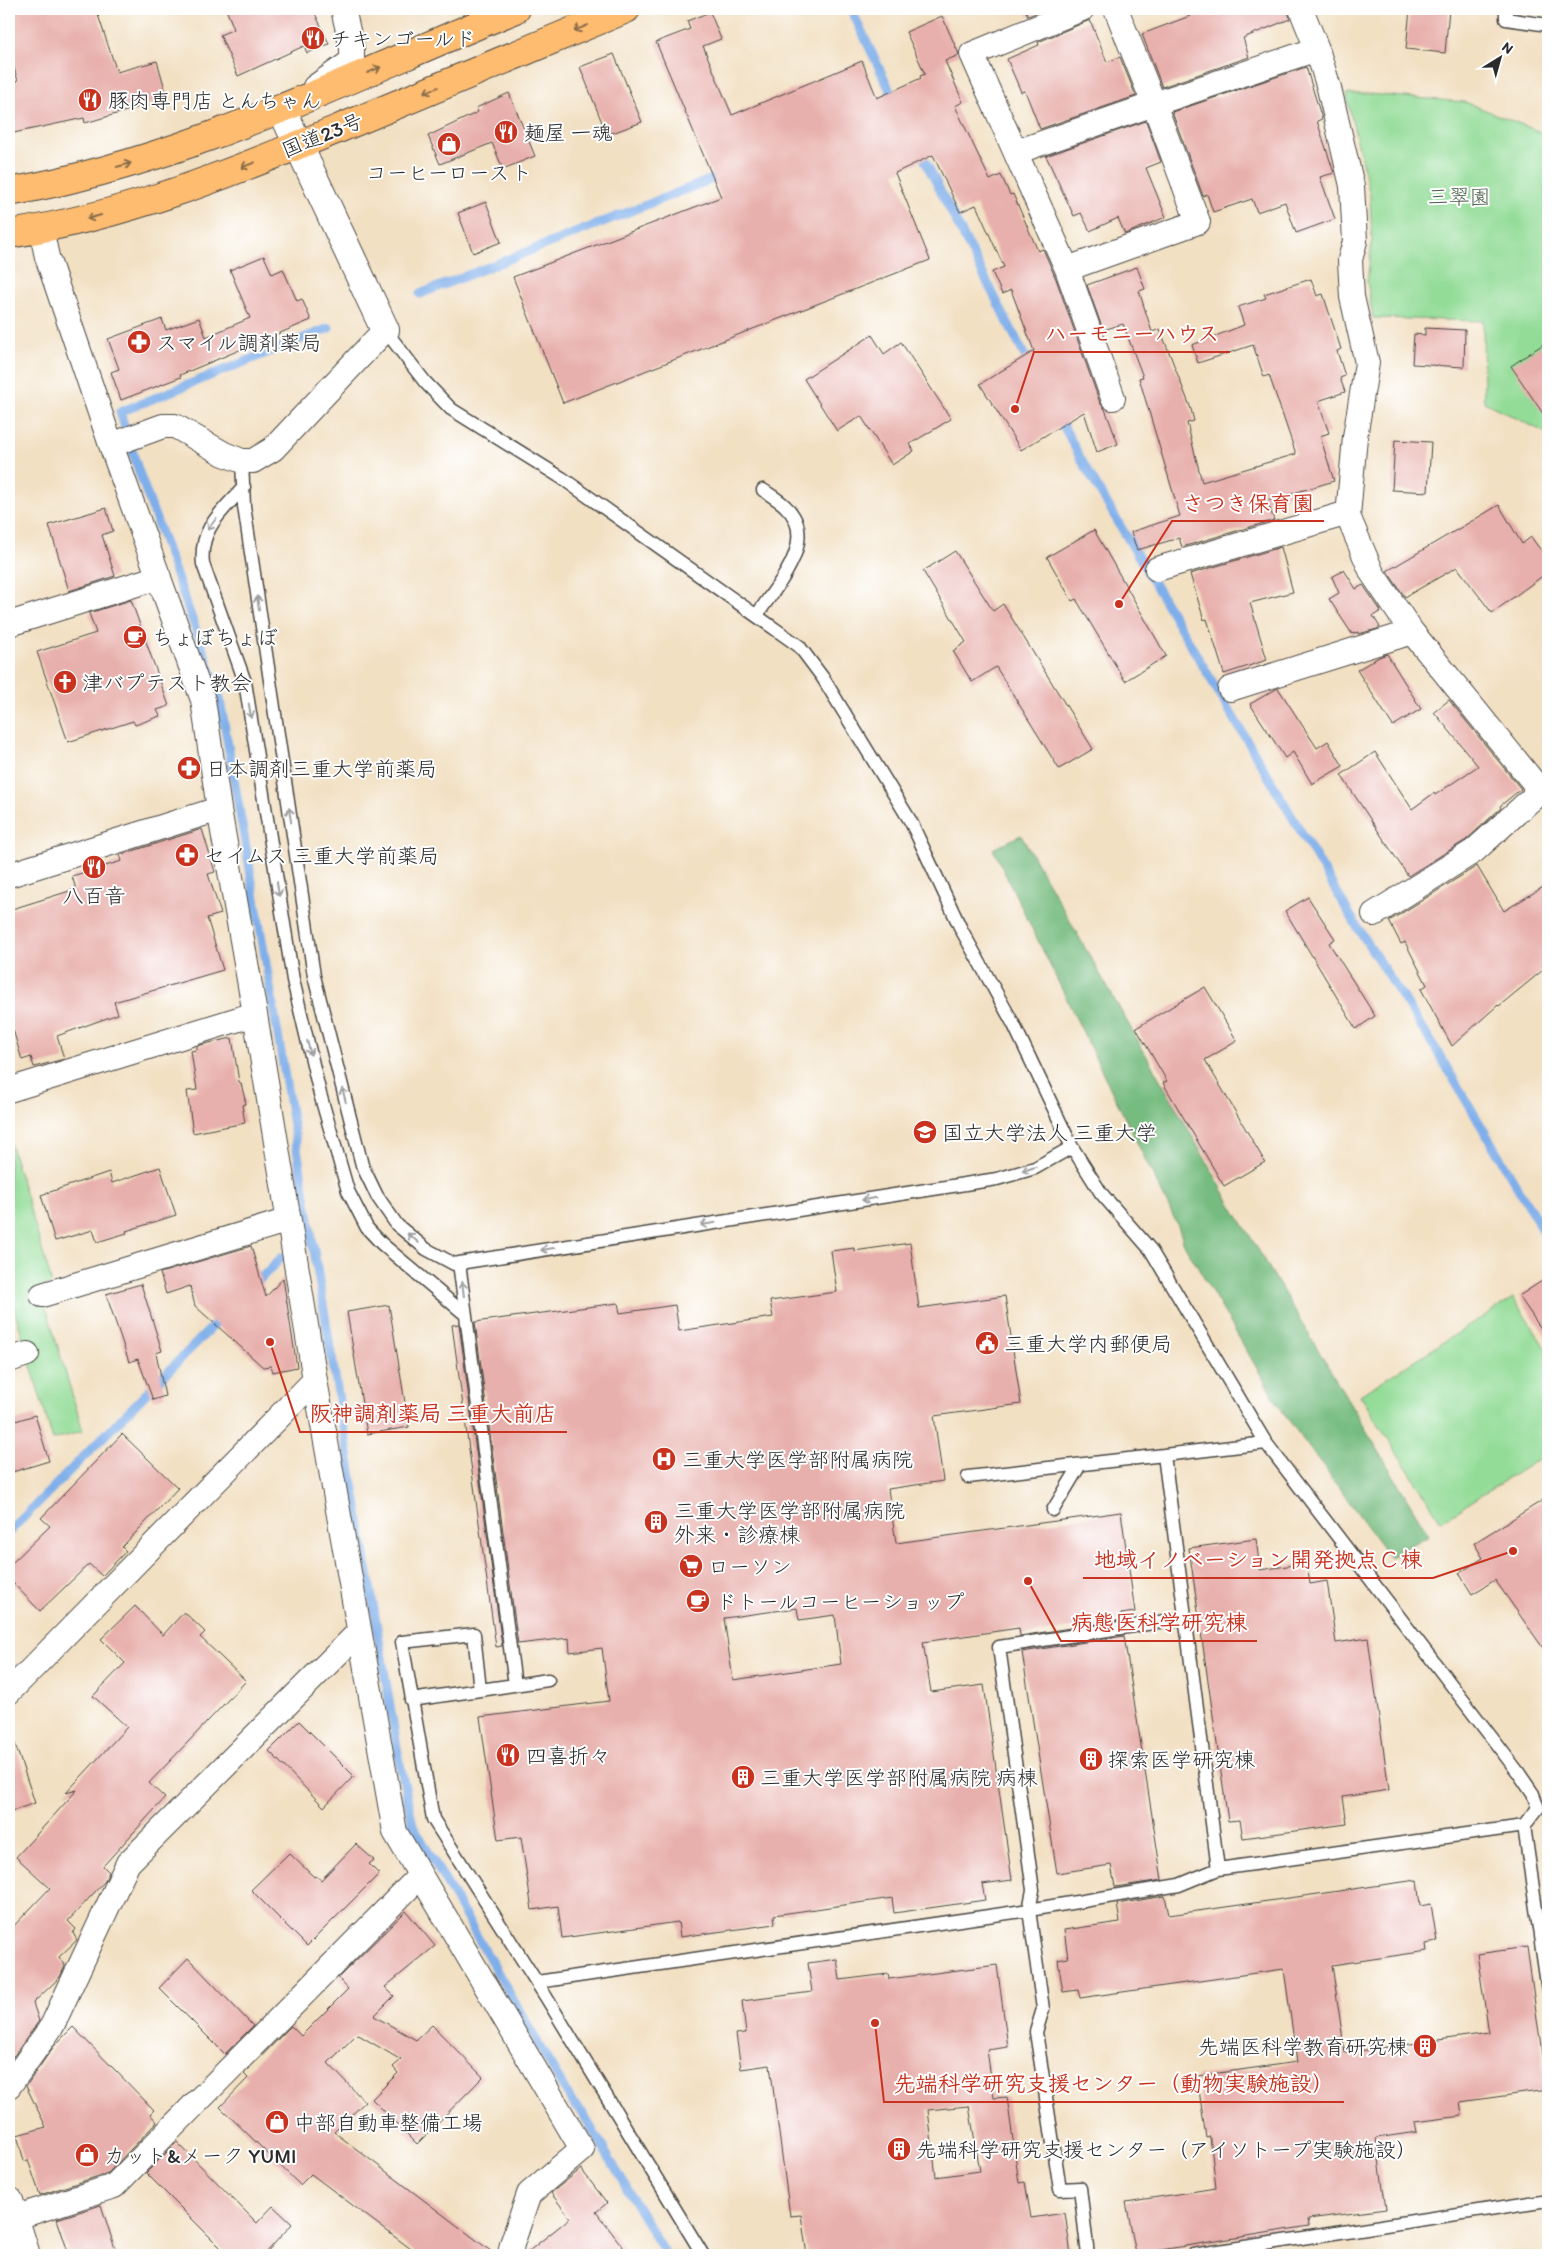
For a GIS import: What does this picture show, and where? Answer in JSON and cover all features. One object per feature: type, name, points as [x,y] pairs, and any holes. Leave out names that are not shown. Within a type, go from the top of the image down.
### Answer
[{"type":"highway","name":"国道23号","points":[[9,192],[40,187],[180,148],[282,110],[487,14],[516,9]]},
{"type":"highway","name":"国道23号","points":[[9,234],[81,221],[158,199],[298,146],[626,9]]},
{"type":"street","points":[[111,445],[163,426],[175,426],[224,454],[242,461],[253,461],[273,449],[385,330],[282,110],[352,61],[352,48],[343,9]]},
{"type":"street","points":[[1082,9],[972,54],[1067,269],[1113,398]]},
{"type":"street","points":[[1067,269],[1198,222],[1116,9]]},
{"type":"street","points":[[1301,9],[1317,49],[1329,88],[1352,186],[1355,241],[1350,260],[1352,297],[1367,363],[1355,437],[1348,513],[1372,573],[1412,632],[1535,784],[1535,796],[1474,851],[1374,914]]},
{"type":"street","points":[[1016,152],[1317,49]]},
{"type":"street","points":[[41,229],[47,257],[111,445],[202,700],[315,1380],[395,1832],[582,2149],[529,2194],[510,2255]]},
{"type":"street","points":[[1157,569],[1348,513]]},
{"type":"street","points":[[9,624],[159,577]]},
{"type":"street","points":[[1230,689],[1412,632]]},
{"type":"street","points":[[9,875],[219,809]]},
{"type":"street","points":[[9,1090],[255,1014]]},
{"type":"street","points":[[42,1295],[289,1220]]},
{"type":"street","points":[[9,1692],[315,1380]]},
{"type":"street","points":[[9,2086],[52,2026],[128,1863],[359,1632]]},
{"type":"street","points":[[26,2255],[11,2210],[114,2186],[420,1876]]},
{"type":"lane","points":[[1506,9],[1506,19],[1548,25]]},
{"type":"lane","points":[[385,330],[425,382],[451,409],[562,478],[757,615],[799,646],[824,678],[911,822],[961,929],[1014,1026],[1072,1147],[1101,1193],[1150,1249],[1266,1443],[1533,1794],[1538,1808],[1524,1826],[1218,1869],[1179,1885],[1029,1910],[537,1982]]},
{"type":"lane","points":[[242,461],[244,506],[314,976],[362,1166],[376,1196],[397,1225],[426,1249],[454,1264],[997,1179],[1036,1168],[1072,1147]]},
{"type":"lane","points":[[244,487],[208,529],[202,551],[203,564],[245,682],[293,980],[320,1094],[348,1191],[367,1228],[382,1244],[466,1315]]},
{"type":"lane","points":[[757,615],[794,558],[800,540],[798,529],[787,507],[763,490]]},
{"type":"lane","points":[[459,1263],[515,1685]]},
{"type":"lane","points":[[968,1477],[1266,1443]]},
{"type":"lane","points":[[1164,1455],[1218,1869]]},
{"type":"lane","points":[[1053,1510],[1080,1465]]},
{"type":"lane","points":[[1088,2255],[1080,2188],[1060,2189],[1036,2032],[1044,2009],[1029,1910],[1032,1890],[999,1647],[1185,1618]]},
{"type":"lane","points":[[480,1690],[474,1634],[402,1642],[432,1819],[537,1982],[703,2255]]},
{"type":"lane","points":[[411,1700],[548,1680]]},
{"type":"lane","points":[[1524,1826],[1548,1991]]},
{"type":"lane","points":[[1193,2255],[1548,2200]]},
{"type":"green space","name":"三翠園","points":[[1346,94],[1465,102],[1548,135],[1548,434],[1484,402],[1483,321],[1373,318],[1367,281],[1372,242],[1370,195]]},
{"type":"green space","points":[[1021,835],[1229,1201],[1429,1535],[1390,1557],[1282,1411],[1184,1244],[1178,1226],[993,849]]},
{"type":"green space","points":[[9,1139],[52,1283],[40,1287],[83,1431],[53,1440],[9,1292]]},
{"type":"green space","points":[[1513,1298],[1548,1352],[1548,1453],[1441,1521],[1360,1395]]},
{"type":"building","points":[[9,9],[96,9],[117,72],[157,61],[168,99],[85,123],[84,118],[9,134],[9,83],[18,81],[9,52]]},
{"type":"building","points":[[226,9],[313,9],[329,44],[307,53],[304,46],[238,76],[220,35],[234,29]]},
{"type":"building","points":[[1025,9],[1046,9],[1028,16]]},
{"type":"building","points":[[1187,9],[1288,9],[1290,19],[1243,38],[1249,57],[1162,87],[1142,34],[1190,16]]},
{"type":"building","points":[[1410,9],[1449,9],[1445,53],[1406,49]]},
{"type":"building","points":[[710,12],[721,39],[703,46],[732,115],[862,61],[877,98],[921,78],[920,76],[925,74],[906,32],[942,16],[959,55],[945,61],[963,102],[955,106],[990,180],[1001,175],[1010,195],[1013,194],[1038,251],[1043,249],[1056,279],[1100,403],[1105,409],[1118,444],[1097,452],[1084,412],[1021,450],[980,384],[1034,351],[1011,290],[1002,294],[992,272],[1004,267],[976,205],[960,212],[933,155],[895,173],[930,260],[563,403],[513,277],[721,197],[656,42],[690,29],[687,21]]},
{"type":"building","points":[[1090,20],[1107,62],[1120,57],[1136,96],[1040,129],[1025,91],[1021,92],[1007,59],[1039,45],[1038,42]]},
{"type":"building","points":[[614,54],[642,122],[607,135],[580,67]]},
{"type":"building","points":[[1306,67],[1322,119],[1317,121],[1334,173],[1320,177],[1335,219],[1296,233],[1285,202],[1257,212],[1252,199],[1213,212],[1207,194],[1203,196],[1172,112]]},
{"type":"building","points":[[509,93],[535,156],[503,169],[492,143],[440,164],[428,136],[478,112],[476,108]]},
{"type":"building","points":[[1146,121],[1161,162],[1146,168],[1166,217],[1125,234],[1118,218],[1090,231],[1081,213],[1074,216],[1046,156]]},
{"type":"building","points":[[486,202],[501,242],[473,253],[458,213]]},
{"type":"building","points":[[264,256],[272,274],[283,269],[297,301],[302,299],[311,320],[180,375],[181,377],[121,400],[111,372],[119,369],[108,339],[162,319],[166,330],[199,318],[206,337],[250,318],[230,270]]},
{"type":"building","points":[[1137,267],[1145,289],[1139,291],[1152,332],[1160,329],[1191,409],[1194,421],[1187,423],[1202,482],[1296,454],[1269,375],[1264,377],[1253,345],[1198,363],[1192,345],[1244,325],[1238,307],[1266,298],[1264,294],[1311,279],[1317,296],[1323,294],[1341,349],[1337,351],[1345,376],[1340,378],[1345,392],[1318,401],[1329,433],[1320,436],[1334,481],[1267,501],[1274,520],[1182,547],[1179,538],[1137,550],[1131,532],[1180,516],[1139,378],[1143,377],[1123,324],[1103,330],[1087,285]]},
{"type":"building","points":[[1425,328],[1465,330],[1464,367],[1412,364],[1414,334],[1425,335]]},
{"type":"building","points":[[872,335],[884,354],[901,342],[951,419],[910,444],[914,451],[892,465],[861,416],[837,431],[804,379]]},
{"type":"building","points":[[1548,341],[1548,421],[1511,366]]},
{"type":"building","points":[[1395,440],[1431,442],[1428,492],[1392,490]]},
{"type":"building","points":[[1499,505],[1522,544],[1531,537],[1548,560],[1548,572],[1492,613],[1457,567],[1405,597],[1387,571]]},
{"type":"building","points":[[106,508],[113,531],[102,535],[115,576],[69,591],[49,525]]},
{"type":"building","points":[[1094,530],[1166,656],[1125,681],[1076,599],[1072,601],[1047,557]]},
{"type":"building","points":[[1281,547],[1293,592],[1250,603],[1267,660],[1224,674],[1207,619],[1204,620],[1190,574]]},
{"type":"building","points":[[955,551],[993,611],[1003,604],[1093,749],[1059,769],[996,667],[972,682],[953,651],[966,642],[923,571]]},
{"type":"building","points":[[1344,570],[1356,589],[1363,585],[1381,611],[1373,616],[1380,627],[1377,629],[1352,634],[1329,599],[1339,593],[1332,577]]},
{"type":"building","points":[[131,600],[169,706],[157,710],[160,716],[135,725],[133,721],[68,742],[37,652],[96,633],[89,613]]},
{"type":"building","points":[[1387,654],[1421,709],[1393,726],[1357,670]]},
{"type":"building","points":[[1278,688],[1317,748],[1328,741],[1343,766],[1312,784],[1293,752],[1285,758],[1250,704]]},
{"type":"building","points":[[1449,700],[1521,789],[1500,806],[1501,808],[1466,840],[1408,876],[1341,775],[1375,752],[1412,809],[1478,766],[1434,712]]},
{"type":"building","points":[[202,829],[215,872],[208,874],[221,914],[207,918],[223,970],[114,1002],[118,1014],[57,1036],[64,1059],[34,1067],[31,1057],[22,1060],[9,1016],[9,910],[76,889],[72,876],[122,861],[120,855]]},
{"type":"building","points":[[1477,866],[1504,911],[1548,884],[1548,966],[1498,1005],[1452,1046],[1421,989],[1427,985],[1405,942],[1401,944],[1389,921]]},
{"type":"building","points":[[1308,897],[1335,939],[1329,943],[1375,1016],[1356,1029],[1285,911]]},
{"type":"building","points":[[1205,987],[1237,1041],[1205,1060],[1265,1162],[1224,1186],[1163,1083],[1167,1081],[1136,1028]]},
{"type":"building","points":[[232,1038],[239,1082],[241,1083],[246,1104],[242,1105],[245,1123],[193,1133],[187,1091],[197,1090],[191,1051],[197,1050],[197,1046]]},
{"type":"building","points":[[160,1167],[176,1215],[97,1242],[93,1230],[55,1241],[41,1195],[109,1172],[112,1183]]},
{"type":"building","points":[[910,1243],[919,1308],[1005,1296],[1021,1404],[934,1416],[943,1481],[888,1489],[896,1543],[1121,1512],[1135,1612],[1121,1614],[1121,1620],[1020,1636],[1019,1628],[923,1642],[931,1692],[984,1685],[1012,1880],[982,1884],[985,1900],[894,1913],[892,1898],[774,1915],[775,1924],[680,1937],[678,1922],[562,1938],[558,1906],[532,1910],[521,1837],[498,1840],[480,1717],[609,1701],[602,1648],[570,1652],[569,1638],[518,1644],[475,1322],[618,1303],[620,1313],[675,1305],[679,1331],[773,1317],[770,1301],[837,1292],[831,1251],[854,1248],[854,1251]],"holes":[[[797,1608],[799,1620],[835,1615],[841,1664],[733,1680],[724,1618]]]},
{"type":"building","points":[[251,1246],[266,1297],[283,1278],[297,1367],[273,1372],[271,1366],[263,1367],[195,1306],[190,1286],[166,1294],[160,1273]]},
{"type":"building","points":[[1548,1277],[1548,1339],[1519,1296]]},
{"type":"building","points":[[141,1284],[162,1351],[156,1353],[165,1396],[153,1400],[138,1359],[129,1362],[106,1294]]},
{"type":"building","points":[[389,1305],[409,1427],[367,1434],[347,1312]]},
{"type":"building","points":[[459,1324],[502,1646],[496,1647],[452,1325]]},
{"type":"building","points":[[35,1415],[49,1461],[9,1473],[9,1423]]},
{"type":"building","points":[[122,1434],[178,1488],[122,1547],[126,1551],[102,1576],[89,1564],[40,1611],[9,1579],[9,1566],[50,1526],[41,1518]]},
{"type":"building","points":[[1548,1497],[1548,1655],[1495,1580],[1472,1594],[1459,1573],[1483,1558],[1474,1543]]},
{"type":"building","points":[[1256,1539],[1260,1570],[1307,1563],[1310,1584],[1327,1581],[1336,1643],[1368,1638],[1389,1790],[1343,1797],[1347,1824],[1243,1838],[1240,1820],[1228,1821],[1189,1548]]},
{"type":"building","points":[[135,1606],[163,1635],[184,1612],[205,1632],[200,1637],[246,1681],[149,1783],[165,1798],[103,1866],[109,1872],[105,1881],[68,1921],[76,1929],[73,1933],[77,1940],[59,1957],[65,1966],[60,1977],[33,2003],[39,2021],[13,2057],[9,2049],[9,1931],[50,1888],[16,1857],[77,1790],[66,1793],[127,1727],[93,1696],[125,1663],[101,1639]]},
{"type":"building","name":"探索医学研究棟","points":[[1124,1636],[1162,1880],[1115,1887],[1111,1865],[1057,1873],[1022,1652]]},
{"type":"building","points":[[299,1721],[354,1776],[324,1807],[269,1751]]},
{"type":"building","points":[[13,1738],[35,1803],[9,1812],[9,1739]]},
{"type":"building","points":[[356,1844],[374,1860],[369,1864],[379,1874],[307,1946],[251,1890],[289,1853],[314,1877],[316,1876],[321,1880]]},
{"type":"building","name":"先端医科学教育研究棟","points":[[1417,1880],[1420,1906],[1431,1904],[1437,1942],[1426,1944],[1427,1951],[1332,1965],[1345,2053],[1489,2033],[1477,1954],[1527,1947],[1547,2090],[1460,2102],[1462,2116],[1415,2122],[1417,2132],[1376,2138],[1386,2209],[1308,2219],[1309,2226],[1136,2254],[1126,2202],[1216,2188],[1210,2137],[1206,2138],[1197,2076],[1297,2062],[1284,1969],[1080,1998],[1078,1990],[1063,1992],[1058,1960],[1068,1958],[1064,1930],[1120,1922],[1117,1904],[1165,1896],[1169,1915]]},
{"type":"building","points":[[406,1911],[435,1946],[385,1987],[394,1996],[374,2016],[416,2040],[432,2025],[483,2077],[417,2144],[372,2099],[398,2073],[393,2067],[401,2060],[357,2034],[328,2063],[365,2102],[334,2132],[496,2255],[419,2255],[311,2174],[300,2185],[220,2107],[248,2078],[244,2074],[291,2026],[301,2036],[348,1989],[338,1978]]},
{"type":"building","points":[[188,1958],[253,2026],[225,2054],[159,1988]]},
{"type":"building","points":[[837,1959],[840,1980],[888,1974],[889,1979],[997,1965],[1008,2047],[987,2050],[994,2098],[1007,2097],[1019,2183],[1025,2182],[1031,2218],[1065,2213],[1071,2255],[807,2255],[801,2215],[790,2216],[770,2065],[741,2069],[736,2034],[746,2033],[742,2001],[812,1992],[808,1963]],"holes":[[[969,2106],[980,2171],[936,2177],[928,2110]]]},
{"type":"building","points":[[73,2027],[154,2110],[150,2114],[157,2122],[108,2173],[40,2195],[28,2160],[24,2161],[17,2135],[46,2127],[26,2086],[54,2046]]},
{"type":"building","points":[[177,2142],[257,2223],[273,2206],[292,2224],[264,2255],[228,2255],[146,2173]]},
{"type":"building","points":[[581,2169],[607,2203],[596,2212],[629,2255],[524,2255],[570,2218],[551,2193]]},
{"type":"building","points":[[101,2205],[117,2255],[69,2255],[57,2219]]},
{"type":"waterway","points":[[851,9],[895,101]]},
{"type":"waterway","points":[[920,151],[1030,366]]},
{"type":"waterway","points":[[420,294],[725,174]]},
{"type":"waterway","points":[[329,328],[120,412],[139,472],[219,694],[259,921],[399,1759],[413,1825],[572,2102],[582,2112],[666,2255]]},
{"type":"waterway","points":[[1057,414],[1082,461],[1359,930],[1437,1051],[1548,1239]]},
{"type":"waterway","points":[[254,1285],[282,1257]]},
{"type":"waterway","points":[[9,1532],[223,1316]]},
{"type":"place","name":"チキンゴールド","points":[[313,38]]},
{"type":"place","name":"豚肉専門店 とんちゃん","points":[[90,100]]},
{"type":"place","name":"麺屋 一魂","points":[[506,132]]},
{"type":"place","name":"コーヒーロースト","points":[[449,144]]},
{"type":"place","name":"スマイル調剤薬局","points":[[139,342]]},
{"type":"place","name":"ハーモニーハウス","points":[[1015,409]]},
{"type":"place","name":"さつき保育園","points":[[1119,604]]},
{"type":"place","name":"ちょぼちょぼ","points":[[135,637]]},
{"type":"place","name":"津バプテスト教会","points":[[65,682]]},
{"type":"place","name":"日本調剤三重大学前薬局","points":[[189,768]]},
{"type":"place","name":"セイムス 三重大学前薬局","points":[[187,855]]},
{"type":"place","name":"八百音","points":[[94,867]]},
{"type":"place","name":"国立大学法人 三重大学","points":[[925,1132]]},
{"type":"place","name":"阪神調剤薬局 三重大前店","points":[[270,1342]]},
{"type":"place","name":"三重大学内郵便局","points":[[987,1343]]},
{"type":"place","name":"三重大学医学部附属病院","points":[[664,1459]]},
{"type":"place","name":"三重大学医学部附属病院 外来・診療棟","points":[[656,1522]]},
{"type":"place","name":"地域イノベーション開発拠点Ｃ棟","points":[[1513,1551]]},
{"type":"place","name":"ローソン","points":[[691,1566]]},
{"type":"place","name":"病態医科学研究棟","points":[[1028,1581]]},
{"type":"place","name":"ドトールコーヒーショップ","points":[[698,1601]]},
{"type":"place","name":"四喜折々","points":[[508,1755]]},
{"type":"place","name":"探索医学研究棟","points":[[1091,1759]]},
{"type":"place","name":"三重大学医学部附属病院 病棟","points":[[743,1777]]},
{"type":"place","name":"先端科学研究支援センター（動物実験施設）","points":[[875,2023]]},
{"type":"place","name":"先端医科学教育研究棟","points":[[1425,2046]]},
{"type":"place","name":"中部自動車整備工場","points":[[277,2122]]},
{"type":"place","name":"先端科学研究支援センター（アイソトープ実験施設）","points":[[899,2149]]},
{"type":"place","name":"カット&メーク YUMI","points":[[87,2155]]}]
